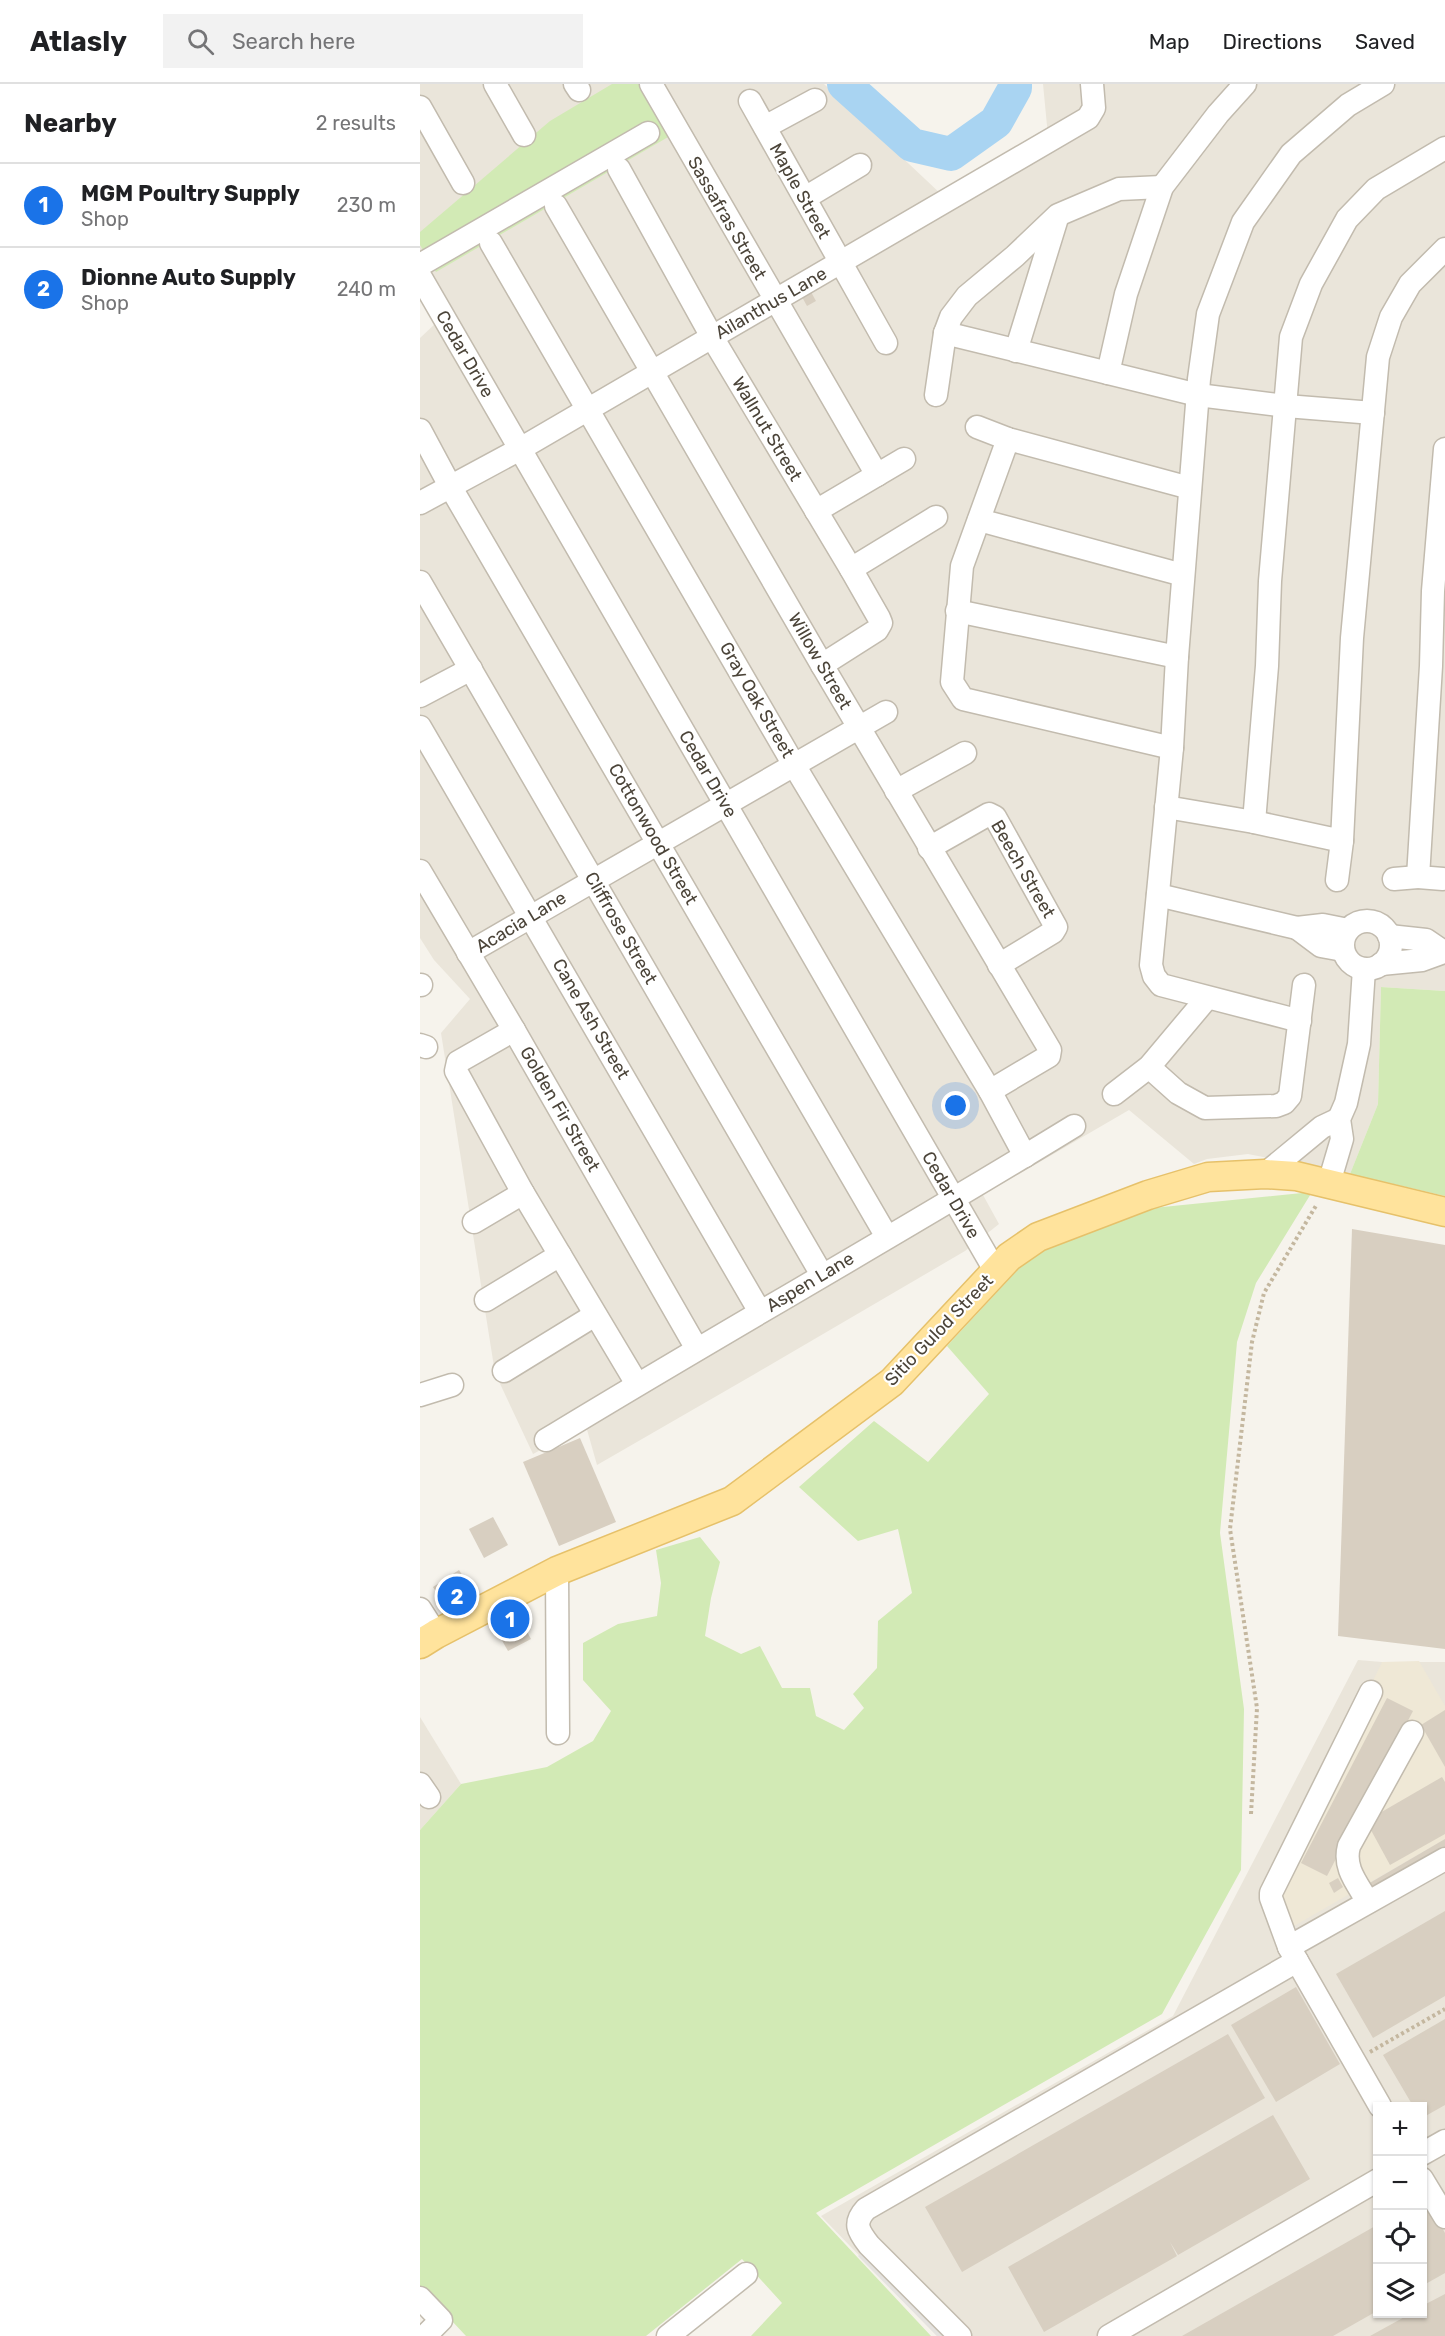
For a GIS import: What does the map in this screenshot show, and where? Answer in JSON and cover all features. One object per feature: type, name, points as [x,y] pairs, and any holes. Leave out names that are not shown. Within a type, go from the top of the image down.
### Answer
[{"type":"main road","name":"Sitio Gulod Street","points":[[428,1639],[557,1571],[732,1501],[892,1382],[1009,1257],[1038,1237],[1148,1195],[1208,1177],[1265,1174],[1296,1176],[1329,1182],[1445,1212]]},
{"type":"street","points":[[495,84],[524,135]]},
{"type":"street","name":"Sassafras Street","points":[[651,84],[877,475]]},
{"type":"street","name":"Ailanthus Lane","points":[[420,503],[520,449],[1088,118],[1094,108],[1092,84]]},
{"type":"street","points":[[1108,373],[1126,294],[1162,187],[1218,114],[1245,84]]},
{"type":"street","points":[[1300,1021],[1161,985],[1154,976],[1151,965],[1172,748],[1198,395],[1208,314],[1243,222],[1291,154],[1348,105],[1383,84]]},
{"type":"street","points":[[765,127],[814,100]]},
{"type":"street","name":"Maple Street","points":[[750,101],[886,343]]},
{"type":"street","points":[[420,107],[463,183]]},
{"type":"street","points":[[420,266],[648,133]]},
{"type":"street","points":[[1254,822],[1267,666],[1270,581],[1291,337],[1311,284],[1347,219],[1376,189],[1445,148]]},
{"type":"street","points":[[805,198],[860,165]]},
{"type":"street","name":"Wallnut Street","points":[[619,169],[712,337],[881,623],[877,630],[822,666]]},
{"type":"street","points":[[936,395],[945,333],[951,317],[968,296],[1058,215],[1119,189],[1162,187]]},
{"type":"street","name":"Willow Street","points":[[556,206],[822,666],[1050,1050],[1050,1054],[990,1091]]},
{"type":"street","points":[[1016,351],[1058,215]]},
{"type":"street","name":"Gray Oak Street","points":[[491,243],[794,765],[990,1091],[1025,1156]]},
{"type":"street","points":[[1336,880],[1341,841],[1352,638],[1378,357],[1391,317],[1410,284],[1445,249]]},
{"type":"street","name":"Cedar Drive","points":[[420,276],[996,1272]]},
{"type":"street","points":[[945,333],[1198,395],[1373,414]]},
{"type":"street","points":[[977,427],[1008,439],[1190,488]]},
{"type":"street","name":"Cottonwood Street","points":[[420,430],[450,486],[887,1237]]},
{"type":"street","points":[[1008,439],[962,566],[952,682],[963,699],[1172,748]]},
{"type":"street","points":[[1418,877],[1438,667],[1445,449]]},
{"type":"street","points":[[816,511],[904,459]]},
{"type":"street","points":[[851,569],[936,517]]},
{"type":"street","points":[[979,520],[1183,575]]},
{"type":"street","name":"Cliffrose Street","points":[[420,582],[822,1275]]},
{"type":"street","points":[[957,611],[1177,657]]},
{"type":"street","points":[[420,696],[471,669]]},
{"type":"street","name":"Acacia Lane","points":[[468,953],[886,712]]},
{"type":"street","name":"Cane Ash Street","points":[[420,727],[760,1312]]},
{"type":"street","points":[[896,791],[965,753]]},
{"type":"street","points":[[1166,807],[1254,822],[1341,841]]},
{"type":"street","name":"Beech Street","points":[[929,848],[989,814],[995,817],[1056,927],[1053,932],[999,964]]},
{"type":"street","name":"Golden Fir Street","points":[[420,871],[697,1349]]},
{"type":"street","points":[[1394,879],[1418,877],[1443,879]]},
{"type":"street","points":[[1158,895],[1296,928],[1323,925],[1346,940],[1353,965],[1373,967],[1422,960],[1444,952]]},
{"type":"street","points":[[1329,1182],[1342,1139],[1339,1119],[1346,1103],[1373,967],[1390,951],[1389,936],[1381,925],[1367,921],[1360,922],[1346,940]]},
{"type":"street","points":[[1389,936],[1426,940],[1444,952]]},
{"type":"street","points":[[1149,1067],[1178,1093],[1205,1108],[1276,1106],[1284,1102],[1290,1096],[1304,985]]},
{"type":"street","points":[[1114,1094],[1149,1067],[1207,998]]},
{"type":"street","points":[[514,1030],[458,1062],[456,1071],[524,1193],[637,1384]]},
{"type":"street","points":[[1265,1174],[1322,1127],[1339,1119]]},
{"type":"street","name":"Aspen Lane","points":[[546,1440],[1074,1126]]},
{"type":"street","points":[[474,1222],[524,1193]]},
{"type":"street","points":[[486,1300],[560,1255]]},
{"type":"street","points":[[504,1371],[595,1315]]},
{"type":"street","points":[[420,1395],[452,1385]]},
{"type":"street","points":[[557,1571],[558,1733]]},
{"type":"street","points":[[420,1609],[428,1639]]},
{"type":"street","points":[[1371,1692],[1271,1893],[1272,1903],[1293,1954],[1378,2102]]},
{"type":"street","points":[[1368,1902],[1347,1864],[1349,1846],[1412,1732]]},
{"type":"street","points":[[960,2336],[860,2234],[857,2220],[866,2209],[1293,1954],[1368,1902],[1445,1859]]},
{"type":"street","points":[[1427,2151],[1445,2141]]},
{"type":"street","points":[[1109,2336],[1373,2182]]},
{"type":"street","points":[[1427,2187],[1445,2217]]},
{"type":"street","points":[[668,2336],[746,2274]]},
{"type":"street","points":[[420,2298],[441,2320],[425,2336]]},
{"type":"path","points":[[1251,1814],[1257,1708],[1230,1529],[1252,1342],[1264,1293],[1329,1182]]},
{"type":"path","points":[[1354,2061],[1445,2008]]},
{"type":"shaded area","points":[[420,84],[824,84],[942,195],[1048,136],[1043,84],[1445,84],[1445,991],[1381,987],[1378,1104],[1350,1174],[1248,1154],[1207,1159],[1194,1164],[1129,1110],[983,1195],[999,1224],[965,1251],[753,1375],[597,1465],[586,1426],[533,1454],[495,1373],[441,1033],[470,999],[434,960],[420,938],[420,338],[437,322],[420,292]]},
{"type":"shaded area","points":[[1358,1660],[1445,1662],[1445,2336],[937,2336],[821,2216],[1173,2016]]},
{"type":"shaded area","points":[[1419,1661],[1445,1706],[1445,1839],[1294,1926],[1273,1889],[1382,1662]]},
{"type":"shaded area","points":[[420,1717],[461,1784],[420,1830]]},
{"type":"shaded area","points":[[869,2245],[960,2336],[937,2336],[858,2256]]},
{"type":"green space","points":[[612,84],[646,84],[675,133],[436,272],[420,245],[420,232],[550,121]]},
{"type":"green space","points":[[1381,987],[1445,991],[1445,1196],[1350,1174],[1378,1104]]},
{"type":"green space","points":[[1312,1192],[1256,1283],[1237,1342],[1220,1533],[1244,1709],[1241,1870],[1162,2014],[816,2213],[931,2336],[751,2336],[782,2303],[742,2259],[646,2336],[466,2336],[420,2287],[420,1830],[461,1784],[547,1767],[593,1741],[611,1711],[583,1680],[583,1643],[618,1624],[657,1616],[661,1583],[656,1550],[700,1537],[720,1562],[705,1636],[741,1654],[760,1646],[782,1688],[810,1688],[816,1716],[844,1730],[864,1708],[853,1694],[877,1668],[878,1621],[912,1593],[898,1529],[858,1541],[799,1487],[874,1421],[928,1462],[989,1394],[947,1346],[1040,1246],[1153,1208]]},
{"type":"building","points":[[811,292],[816,301],[807,306],[802,297]]},
{"type":"building","points":[[1352,1229],[1445,1245],[1445,1649],[1338,1636]]},
{"type":"building","points":[[580,1438],[616,1522],[559,1546],[523,1462]]},
{"type":"building","points":[[493,1517],[508,1545],[484,1558],[469,1529]]},
{"type":"building","points":[[459,1570],[473,1592],[447,1609],[433,1587]]},
{"type":"building","points":[[516,1611],[531,1639],[508,1651],[492,1623]]},
{"type":"building","points":[[1387,1698],[1413,1711],[1327,1876],[1301,1863]]},
{"type":"building","points":[[1445,1710],[1445,1767],[1421,1725]]},
{"type":"building","points":[[1442,1777],[1445,1782],[1445,1834],[1390,1865],[1366,1821]]},
{"type":"building","points":[[1445,1839],[1445,1852],[1373,1893],[1368,1884]]},
{"type":"building","points":[[1338,1878],[1343,1887],[1334,1893],[1329,1883]]},
{"type":"building","points":[[1445,1911],[1445,1996],[1373,2038],[1336,1974]]},
{"type":"building","points":[[1296,1987],[1340,2064],[1276,2102],[1231,2025]]},
{"type":"building","points":[[1445,2019],[1445,2105],[1427,2115],[1427,2102],[1411,2102],[1383,2055]]},
{"type":"building","points":[[1228,2034],[1265,2098],[962,2272],[925,2207]]},
{"type":"building","points":[[1273,2115],[1310,2179],[1178,2255],[1170,2242],[1177,2256],[1044,2332],[1008,2267]]},
{"type":"building","points":[[1427,2202],[1445,2233],[1445,2273],[1427,2283]]},
{"type":"building","points":[[1373,2227],[1373,2313],[1333,2336],[1182,2336]]},
{"type":"building","points":[[1445,2294],[1445,2336],[1370,2336],[1403,2318],[1427,2318],[1427,2303]]},
{"type":"waterway","points":[[844,84],[912,145],[951,154],[996,122],[1015,84]]},
{"type":"place","name":"Dionne Auto Supply","points":[[457,1596]]},
{"type":"place","name":"MGM Poultry Supply","points":[[510,1619]]}]
